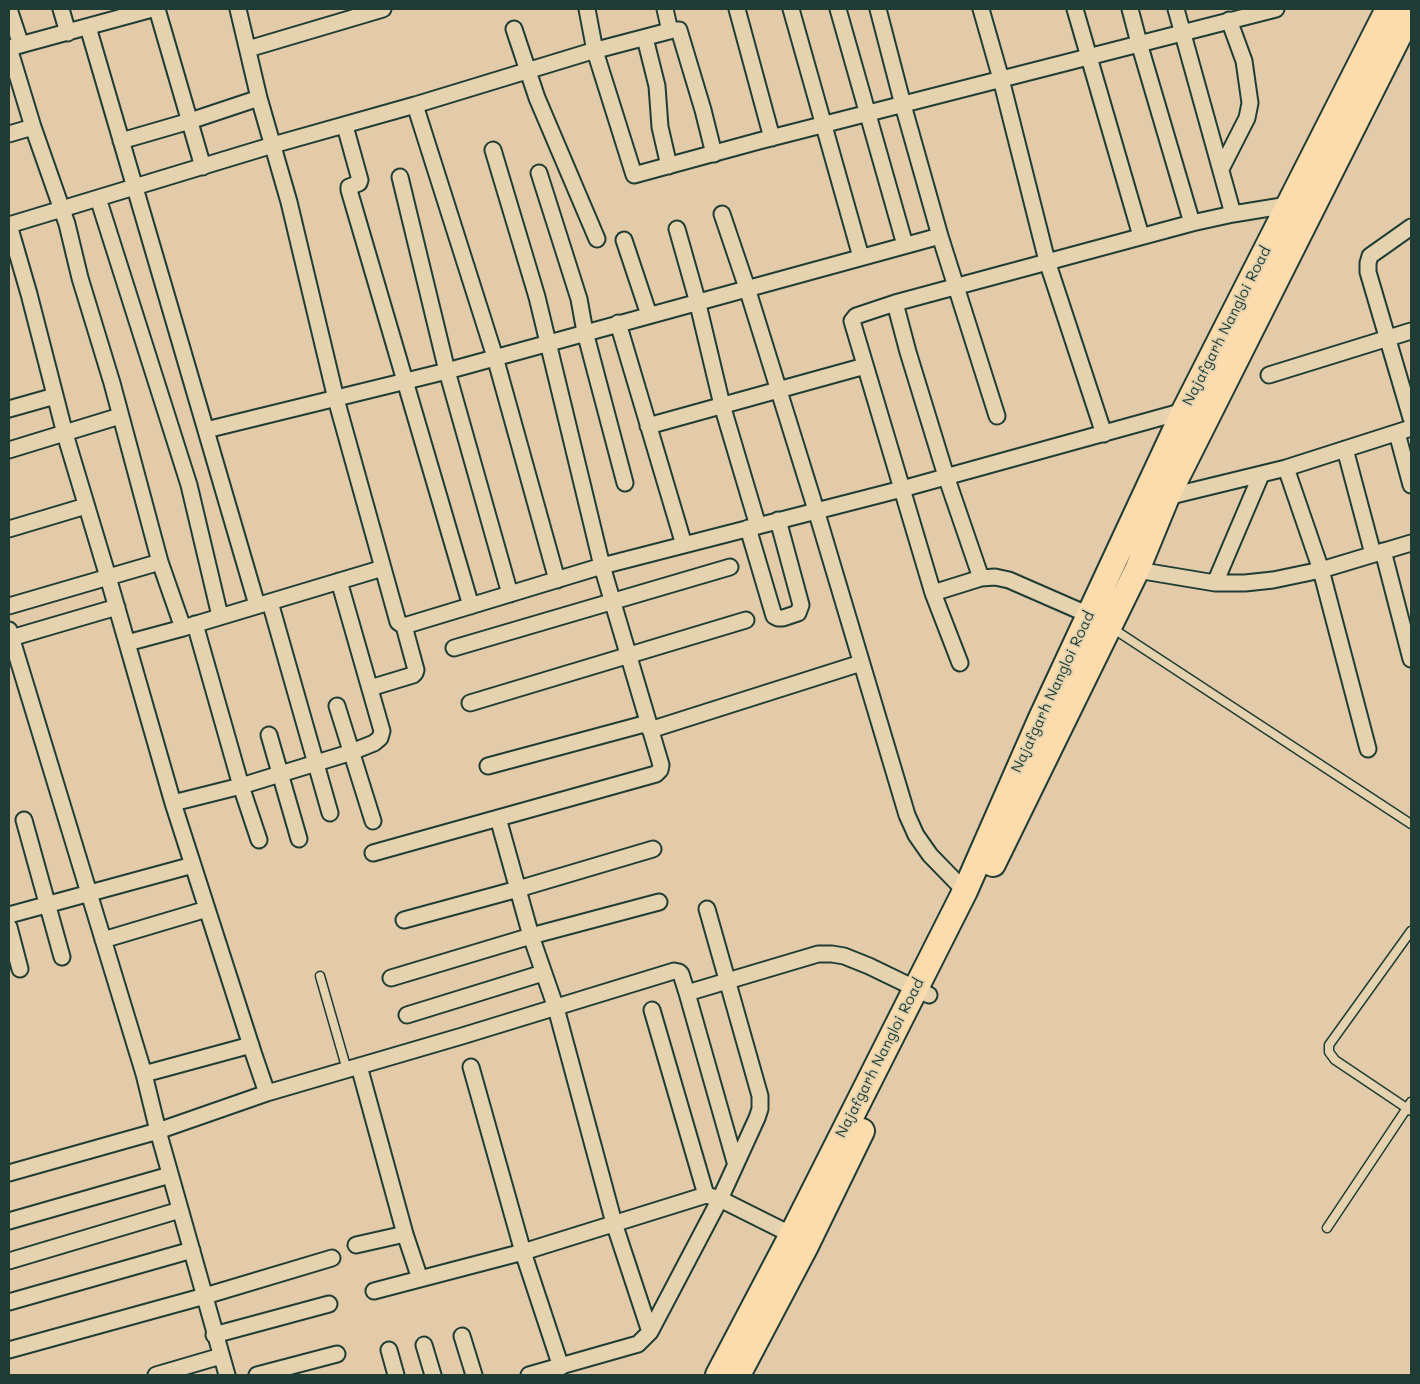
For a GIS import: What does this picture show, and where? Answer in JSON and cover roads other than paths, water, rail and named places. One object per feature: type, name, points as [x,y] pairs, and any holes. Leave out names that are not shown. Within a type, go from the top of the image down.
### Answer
[{"type":"main road","name":"Najafgarh Nangloi Road","points":[[718,1375],[922,992],[1110,626],[1137,570],[1167,497],[1388,9]]},
{"type":"main road","name":"Najafgarh Nangloi Road","points":[[738,1375],[809,1239],[922,992],[1040,718],[1184,411],[1411,12]]},
{"type":"street","points":[[9,9],[15,86],[33,127],[67,224],[80,278],[112,383],[160,562],[189,626],[259,840]]},
{"type":"street","points":[[61,9],[68,33]]},
{"type":"street","points":[[13,47],[88,27],[112,14],[152,9]]},
{"type":"street","points":[[157,9],[203,167]]},
{"type":"street","points":[[238,9],[259,98],[289,202],[336,399],[398,622],[404,626],[416,670],[413,675],[370,688]]},
{"type":"street","points":[[248,49],[383,9]]},
{"type":"street","points":[[587,9],[595,51],[632,174],[634,175],[1138,43],[1276,9]]},
{"type":"street","points":[[665,9],[670,31]]},
{"type":"street","points":[[737,9],[772,138]]},
{"type":"street","points":[[792,9],[861,257]]},
{"type":"street","points":[[838,9],[905,245]]},
{"type":"street","points":[[878,9],[940,236],[997,416]]},
{"type":"street","points":[[980,9],[1001,79],[1048,261],[1104,434]]},
{"type":"street","points":[[1075,9],[1141,236]]},
{"type":"street","points":[[1130,9],[1138,43],[1192,223]]},
{"type":"street","points":[[1176,9],[1233,214]]},
{"type":"street","points":[[1221,169],[1247,118],[1250,103],[1244,61],[1229,20]]},
{"type":"street","points":[[88,27],[206,430],[316,762],[330,813]]},
{"type":"street","points":[[514,29],[556,145],[596,239]]},
{"type":"street","points":[[267,1093],[173,804],[117,607],[64,434],[29,294],[9,225],[273,145],[344,126],[595,51],[679,30],[714,154]]},
{"type":"street","points":[[645,38],[657,86],[660,127],[669,166]]},
{"type":"street","points":[[121,141],[190,122],[259,98]]},
{"type":"street","points":[[415,105],[495,357],[557,580]]},
{"type":"street","points":[[344,126],[360,180],[359,183],[349,187],[349,190],[471,606]]},
{"type":"street","points":[[9,134],[33,127]]},
{"type":"street","points":[[373,853],[656,774],[661,765],[602,566],[537,297],[493,150]]},
{"type":"street","points":[[539,174],[579,299],[625,483]]},
{"type":"street","points":[[400,177],[447,371],[510,594]]},
{"type":"street","points":[[98,198],[189,485],[220,616]]},
{"type":"street","points":[[960,664],[933,593],[852,321],[856,316],[895,303],[1192,223],[1233,214],[1298,211]]},
{"type":"street","points":[[722,214],[748,288],[816,510],[906,815],[912,828],[930,855],[965,891]]},
{"type":"street","points":[[1411,226],[1370,256],[1368,263],[1368,272],[1411,418]]},
{"type":"street","points":[[677,228],[774,616],[784,618],[798,613],[801,605],[778,520]]},
{"type":"street","points":[[206,430],[447,371],[940,236]]},
{"type":"street","points":[[624,240],[649,315]]},
{"type":"street","points":[[895,303],[946,476],[981,578]]},
{"type":"street","points":[[618,323],[684,545]]},
{"type":"street","points":[[1269,375],[1411,331]]},
{"type":"street","points":[[648,426],[865,366]]},
{"type":"street","points":[[9,409],[55,396]]},
{"type":"street","points":[[404,626],[602,566],[902,489],[1184,411]]},
{"type":"street","points":[[9,450],[120,416]]},
{"type":"street","points":[[1167,497],[1286,468],[1404,430],[1411,485]]},
{"type":"street","points":[[1345,449],[1411,659]]},
{"type":"street","points":[[1286,468],[1321,570],[1368,749]]},
{"type":"street","points":[[1215,583],[1261,475]]},
{"type":"street","points":[[9,529],[86,506]]},
{"type":"street","points":[[1137,570],[1215,583],[1245,583],[1274,580],[1321,570],[1411,544]]},
{"type":"street","points":[[9,606],[160,562]]},
{"type":"street","points":[[454,648],[730,567]]},
{"type":"street","points":[[127,644],[383,568]]},
{"type":"street","points":[[933,593],[981,578],[995,577],[1009,580],[1089,614],[1110,626]]},
{"type":"street","points":[[173,804],[241,786],[351,752],[374,743],[380,738],[382,731],[339,581]]},
{"type":"street","points":[[117,607],[10,634],[87,892],[144,1074],[214,1335],[227,1375]]},
{"type":"street","points":[[470,702],[746,620]]},
{"type":"street","points":[[488,766],[649,726],[861,663]]},
{"type":"street","points":[[337,706],[373,821]]},
{"type":"street","points":[[269,735],[299,839]]},
{"type":"street","points":[[498,818],[531,936],[556,1008],[614,1223],[650,1332]]},
{"type":"street","points":[[24,820],[62,956]]},
{"type":"street","points":[[404,920],[653,849]]},
{"type":"street","points":[[9,915],[87,892],[193,865]]},
{"type":"street","points":[[392,978],[531,936],[659,902]]},
{"type":"street","points":[[529,1375],[638,1344],[650,1332],[713,1197],[735,1162],[757,1118],[760,1109],[760,1096],[707,909]]},
{"type":"street","points":[[103,940],[207,910]]},
{"type":"street","points":[[9,927],[20,969]]},
{"type":"street","points":[[687,993],[818,954],[844,956],[922,992]]},
{"type":"street","points":[[9,1173],[158,1131],[267,1093],[556,1008],[674,971],[681,974],[735,1162]]},
{"type":"street","points":[[407,1015],[543,973]]},
{"type":"street","points":[[652,1010],[713,1197]]},
{"type":"street","points":[[144,1074],[251,1045]]},
{"type":"street","points":[[471,1067],[523,1252],[560,1366]]},
{"type":"street","points":[[353,1068],[420,1279]]},
{"type":"street","points":[[9,1221],[170,1175]]},
{"type":"street","points":[[374,1292],[523,1252],[614,1223],[713,1197],[792,1235]]},
{"type":"street","points":[[9,1261],[180,1210]]},
{"type":"street","points":[[356,1245],[405,1234]]},
{"type":"street","points":[[9,1302],[192,1250]]},
{"type":"street","points":[[9,1350],[205,1296],[332,1258]]},
{"type":"street","points":[[214,1335],[329,1304]]},
{"type":"street","points":[[462,1336],[474,1375]]},
{"type":"street","points":[[424,1345],[433,1375]]},
{"type":"street","points":[[388,1350],[396,1375]]},
{"type":"street","points":[[256,1375],[337,1354]]},
{"type":"street","points":[[156,1375],[221,1356]]},
{"type":"lane","points":[[1110,626],[1411,824]]},
{"type":"lane","points":[[1327,1228],[1410,1107],[1335,1060],[1329,1052],[1328,1045],[1411,931]]},
{"type":"lane","points":[[320,976],[353,1068]]}]
